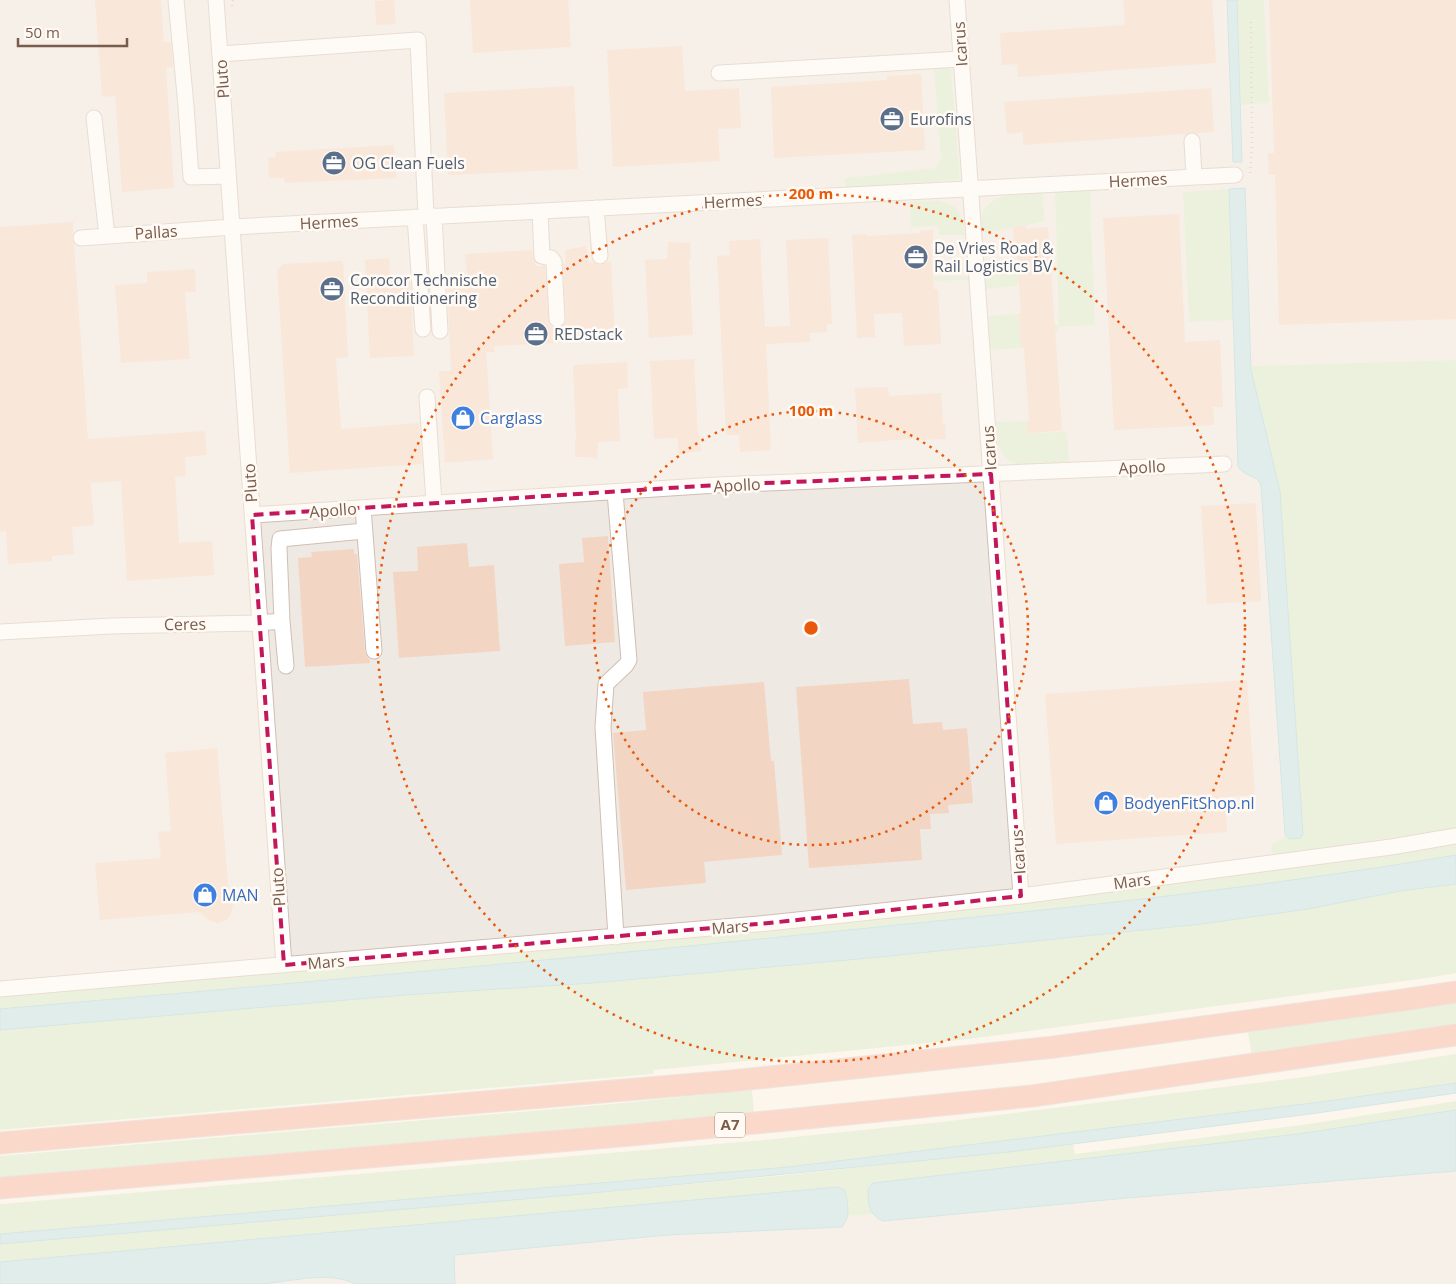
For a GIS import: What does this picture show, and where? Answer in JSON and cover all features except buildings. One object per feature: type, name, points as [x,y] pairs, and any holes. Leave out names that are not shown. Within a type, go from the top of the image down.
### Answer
[{"type":"highway","points":[[0,1143],[760,1078],[1054,1047],[1456,992]]},
{"type":"highway","name":"A7","points":[[0,1188],[632,1135],[1032,1096],[1456,1035]]},
{"type":"street","points":[[176,0],[191,177],[228,176]]},
{"type":"street","name":"Pluto","points":[[216,0],[284,965]]},
{"type":"street","name":"Icarus","points":[[957,0],[1021,896]]},
{"type":"street","points":[[220,54],[418,40],[425,217],[423,329]]},
{"type":"street","points":[[719,73],[961,59]]},
{"type":"street","points":[[94,118],[107,236]]},
{"type":"street","points":[[1192,140],[1194,177]]},
{"type":"street","name":"Hermes","points":[[232,227],[1235,175]]},
{"type":"street","points":[[596,208],[600,256]]},
{"type":"street","points":[[540,211],[542,256],[551,258],[554,262],[557,320]]},
{"type":"street","points":[[425,217],[440,332]]},
{"type":"street","name":"Pallas","points":[[81,238],[232,227]]},
{"type":"street","points":[[427,397],[434,503]]},
{"type":"street","name":"Apollo","points":[[252,515],[717,485],[1224,464]]},
{"type":"street","points":[[615,492],[629,660],[606,684],[603,727],[616,936]]},
{"type":"street","points":[[363,508],[374,651]]},
{"type":"street","points":[[286,666],[282,621],[280,539],[364,531]]},
{"type":"street","name":"Ceres","points":[[0,632],[111,626],[282,621]]},
{"type":"street","name":"Mars","points":[[0,989],[769,923],[1021,896],[1391,847],[1456,836]]},
{"type":"path","points":[[1235,175],[1244,178],[1250,173],[1252,148],[1251,20]]},
{"type":"highlighted area","points":[[991,474],[1021,896],[769,923],[284,965],[252,515],[717,485]]},
{"type":"shaded area","points":[[0,0],[1456,0],[1456,859],[1209,900],[0,1019]]},
{"type":"shaded area","points":[[1456,1171],[1456,1284],[455,1284],[455,1255],[668,1235],[842,1227],[846,1223],[847,1216],[872,1214],[874,1217],[884,1221],[1127,1198]]},
{"type":"shaded area","points":[[323,1278],[347,1279],[355,1284],[259,1284]]},
{"type":"green space","points":[[1237,0],[1264,0],[1269,103],[1241,105]]},
{"type":"green space","points":[[933,56],[950,56],[960,179],[846,190],[845,178],[935,168],[941,158]]},
{"type":"green space","points":[[1229,189],[1233,320],[1189,322],[1183,192]]},
{"type":"green space","points":[[1090,190],[1095,325],[1059,327],[1055,334],[1021,348],[992,350],[989,348],[988,316],[1019,314],[1020,324],[1054,323],[1059,326],[1055,191]]},
{"type":"green space","points":[[1043,192],[1044,221],[983,232],[981,220],[988,205],[993,201],[1013,194]]},
{"type":"green space","points":[[938,200],[956,208],[961,216],[965,235],[939,235],[938,226],[911,227],[910,202]]},
{"type":"green space","points":[[984,267],[1018,267],[1019,283],[1015,286],[986,289]]},
{"type":"green space","points":[[901,276],[968,276],[969,280],[896,282]]},
{"type":"green space","points":[[1456,360],[1456,828],[1276,855],[1272,852],[1271,845],[1283,838],[1285,833],[1289,839],[1301,838],[1251,366]]},
{"type":"green space","points":[[1027,421],[1028,434],[1067,431],[1069,464],[1030,467],[1013,463],[1005,457],[996,436],[995,422]]},
{"type":"green space","points":[[1456,844],[1456,855],[1265,885],[664,949],[0,1009],[0,997],[777,931],[1214,879]]},
{"type":"green space","points":[[1456,884],[1456,973],[1427,978],[969,1039],[654,1070],[653,1074],[0,1130],[0,1030],[405,995],[593,983],[870,958],[1202,924],[1308,909],[1400,891]]},
{"type":"green space","points":[[1456,1001],[1456,1027],[1252,1056],[1248,1032]]},
{"type":"green space","points":[[1456,1054],[1456,1083],[1313,1103],[788,1167],[0,1234],[0,1204],[764,1140],[941,1122],[1297,1078]]},
{"type":"green space","points":[[752,1090],[754,1113],[590,1130],[0,1180],[0,1156],[613,1104]]},
{"type":"green space","points":[[1456,1101],[1456,1110],[1298,1134],[1117,1156],[869,1207],[872,1214],[847,1216],[849,1205],[845,1190],[838,1187],[0,1262],[0,1244],[788,1175],[1073,1144],[1075,1154],[1309,1124]]},
{"type":"water","points":[[1227,0],[1237,0],[1242,162],[1233,162]]},
{"type":"water","points":[[1245,188],[1251,370],[1280,491],[1303,833],[1301,838],[1289,839],[1285,833],[1261,486],[1259,481],[1238,467],[1229,189]]},
{"type":"water","points":[[1456,855],[1456,884],[1400,891],[1308,909],[1202,924],[870,958],[593,983],[405,995],[0,1030],[0,1009],[554,959],[1029,911],[1243,887]]},
{"type":"water","points":[[1456,1083],[1456,1093],[1310,1114],[1009,1152],[582,1194],[0,1244],[0,1234],[788,1167],[1313,1103]]},
{"type":"water","points":[[1456,1110],[1456,1171],[1127,1198],[883,1221],[871,1212],[869,1204],[868,1189],[873,1183],[1298,1134]]},
{"type":"water","points":[[838,1187],[845,1190],[848,1204],[847,1219],[842,1227],[668,1235],[455,1255],[455,1284],[355,1284],[333,1278],[308,1278],[258,1284],[0,1284],[0,1262]]},
{"type":"place","name":"Eurofins","points":[[892,119]]},
{"type":"place","name":"OG Clean Fuels","points":[[334,163]]},
{"type":"place","name":"De Vries Road & Rail Logistics BV","points":[[916,257]]},
{"type":"place","name":"Corocor Technische Reconditionering","points":[[332,289]]},
{"type":"place","name":"REDstack","points":[[536,334]]},
{"type":"place","name":"Carglass","points":[[463,418]]},
{"type":"place","name":"BodyenFitShop.nl","points":[[1106,803]]},
{"type":"place","name":"MAN","points":[[205,895]]}]
